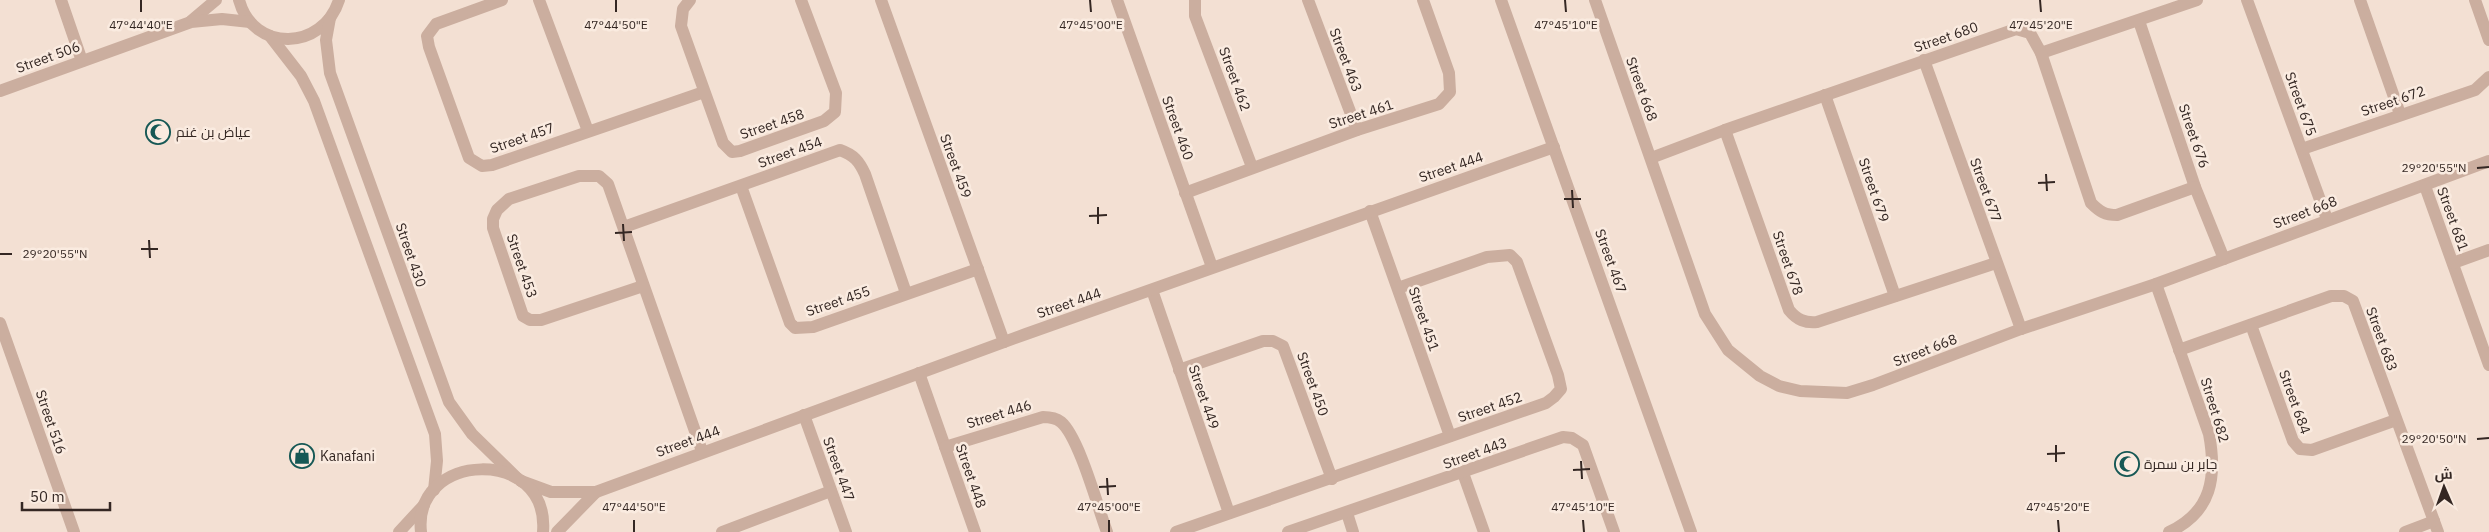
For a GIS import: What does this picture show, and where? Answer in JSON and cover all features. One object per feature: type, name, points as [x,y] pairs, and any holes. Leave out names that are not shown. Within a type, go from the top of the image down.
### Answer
[{"type":"street","points":[[61,0],[82,61]]},
{"type":"street","name":"Street 506","points":[[190,22],[216,0]]},
{"type":"street","points":[[239,0],[241,9],[250,22],[270,36],[301,76],[314,101],[427,413],[436,448],[434,490],[400,532]]},
{"type":"street","points":[[270,36],[290,39],[310,35],[321,28],[330,18],[339,0]]},
{"type":"street","name":"Street 457","points":[[502,0],[436,24],[427,36],[429,48],[470,158],[482,166],[492,165],[588,130],[704,92]]},
{"type":"street","points":[[539,0],[588,130]]},
{"type":"street","name":"Street 458","points":[[690,0],[683,8],[682,26],[723,143],[732,152],[740,151],[832,117],[837,104],[836,93],[801,0]]},
{"type":"street","name":"Street 459","points":[[881,0],[1004,342]]},
{"type":"street","name":"Street 460","points":[[1116,0],[1212,267]]},
{"type":"street","name":"Street 462","points":[[1195,0],[1195,16],[1252,167]]},
{"type":"street","name":"Street 463","points":[[1308,0],[1357,130]]},
{"type":"street","name":"Street 461","points":[[1185,193],[1357,130],[1439,104],[1450,92],[1449,73],[1423,0]]},
{"type":"street","name":"Street 467","points":[[1501,0],[1691,532]]},
{"type":"street","name":"Street 668","points":[[1595,0],[1697,293],[1717,335],[1740,362],[1779,386],[1800,391],[1847,393],[1873,385],[2021,329],[2156,284],[2327,219],[2424,186],[2489,161]]},
{"type":"street","points":[[2041,53],[2197,0]]},
{"type":"street","name":"Street 675","points":[[2247,0],[2327,219]]},
{"type":"street","points":[[2360,0],[2400,114]]},
{"type":"street","points":[[2475,0],[2489,40]]},
{"type":"street","name":"Street 430","points":[[330,18],[326,40],[330,73],[449,402],[472,434],[519,479]]},
{"type":"street","name":"Street 506","points":[[0,90],[190,22],[222,19],[250,22]]},
{"type":"street","name":"Street 676","points":[[2139,20],[2195,187],[2224,259]]},
{"type":"street","name":"Street 680","points":[[1651,158],[1725,130],[2016,29],[2030,33],[2041,53],[2091,203],[2098,211],[2106,215],[2117,215],[2195,187]]},
{"type":"street","name":"Street 677","points":[[1924,60],[2021,329]]},
{"type":"street","name":"Street 672","points":[[2302,148],[2475,90],[2489,76]]},
{"type":"street","name":"Street 679","points":[[1825,95],[1895,296]]},
{"type":"street","name":"Street 678","points":[[1725,130],[1789,310],[1795,318],[1809,323],[1817,322],[1996,263]]},
{"type":"street","name":"Street 444","points":[[434,490],[454,474],[479,467],[499,470],[551,492],[596,492],[702,451],[1554,146]]},
{"type":"street","name":"Street 454","points":[[624,227],[840,150],[851,154],[859,162],[866,174],[906,294]]},
{"type":"street","name":"Street 453","points":[[643,286],[541,320],[530,320],[523,316],[493,228],[493,219],[498,210],[509,199],[579,176],[590,174],[599,176],[608,184],[702,451]]},
{"type":"street","name":"Street 455","points":[[740,186],[790,323],[795,328],[813,327],[978,269]]},
{"type":"street","name":"Street 681","points":[[2424,186],[2489,365]]},
{"type":"street","name":"Street 451","points":[[1370,211],[1450,436]]},
{"type":"street","name":"Street 681","points":[[2453,263],[2489,250]]},
{"type":"street","name":"Street 452","points":[[1176,532],[1546,403],[1561,389],[1558,375],[1517,262],[1510,255],[1488,257],[1398,288]]},
{"type":"street","name":"Street 682","points":[[2156,284],[2209,434],[2213,470],[2211,484],[2200,508],[2185,524],[2169,532]]},
{"type":"street","name":"Street 449","points":[[1152,290],[1229,513]]},
{"type":"street","name":"Street 683","points":[[2179,350],[2331,296],[2349,298],[2353,301],[2436,527]]},
{"type":"street","name":"Street 516","points":[[0,323],[74,532]]},
{"type":"street","name":"Street 684","points":[[2251,325],[2293,441],[2300,449],[2312,450],[2396,420]]},
{"type":"street","name":"Street 450","points":[[1179,370],[1263,341],[1274,341],[1283,346],[1332,479]]},
{"type":"street","name":"Street 448","points":[[918,373],[975,532]]},
{"type":"street","name":"Street 447","points":[[804,415],[846,532]]},
{"type":"street","name":"Street 446","points":[[945,447],[1043,417],[1053,418],[1061,422],[1072,436],[1107,532]]},
{"type":"street","name":"Street 443","points":[[1288,532],[1563,437],[1572,438],[1583,445],[1614,532]]},
{"type":"street","points":[[1463,473],[1484,532]]},
{"type":"street","points":[[519,479],[538,502],[542,515],[543,532]]},
{"type":"street","points":[[724,532],[831,491]]},
{"type":"street","name":"Street 444","points":[[557,532],[596,492]]},
{"type":"street","points":[[421,532],[422,514],[427,501]]},
{"type":"street","points":[[1346,513],[1353,532]]},
{"type":"street","points":[[2405,532],[2436,527]]},
{"type":"place","name":"عياض بن غنم","points":[[158,132]]},
{"type":"place","name":"Kanafani","points":[[302,456]]},
{"type":"place","name":"جابر بن سمرة","points":[[2127,464]]}]
